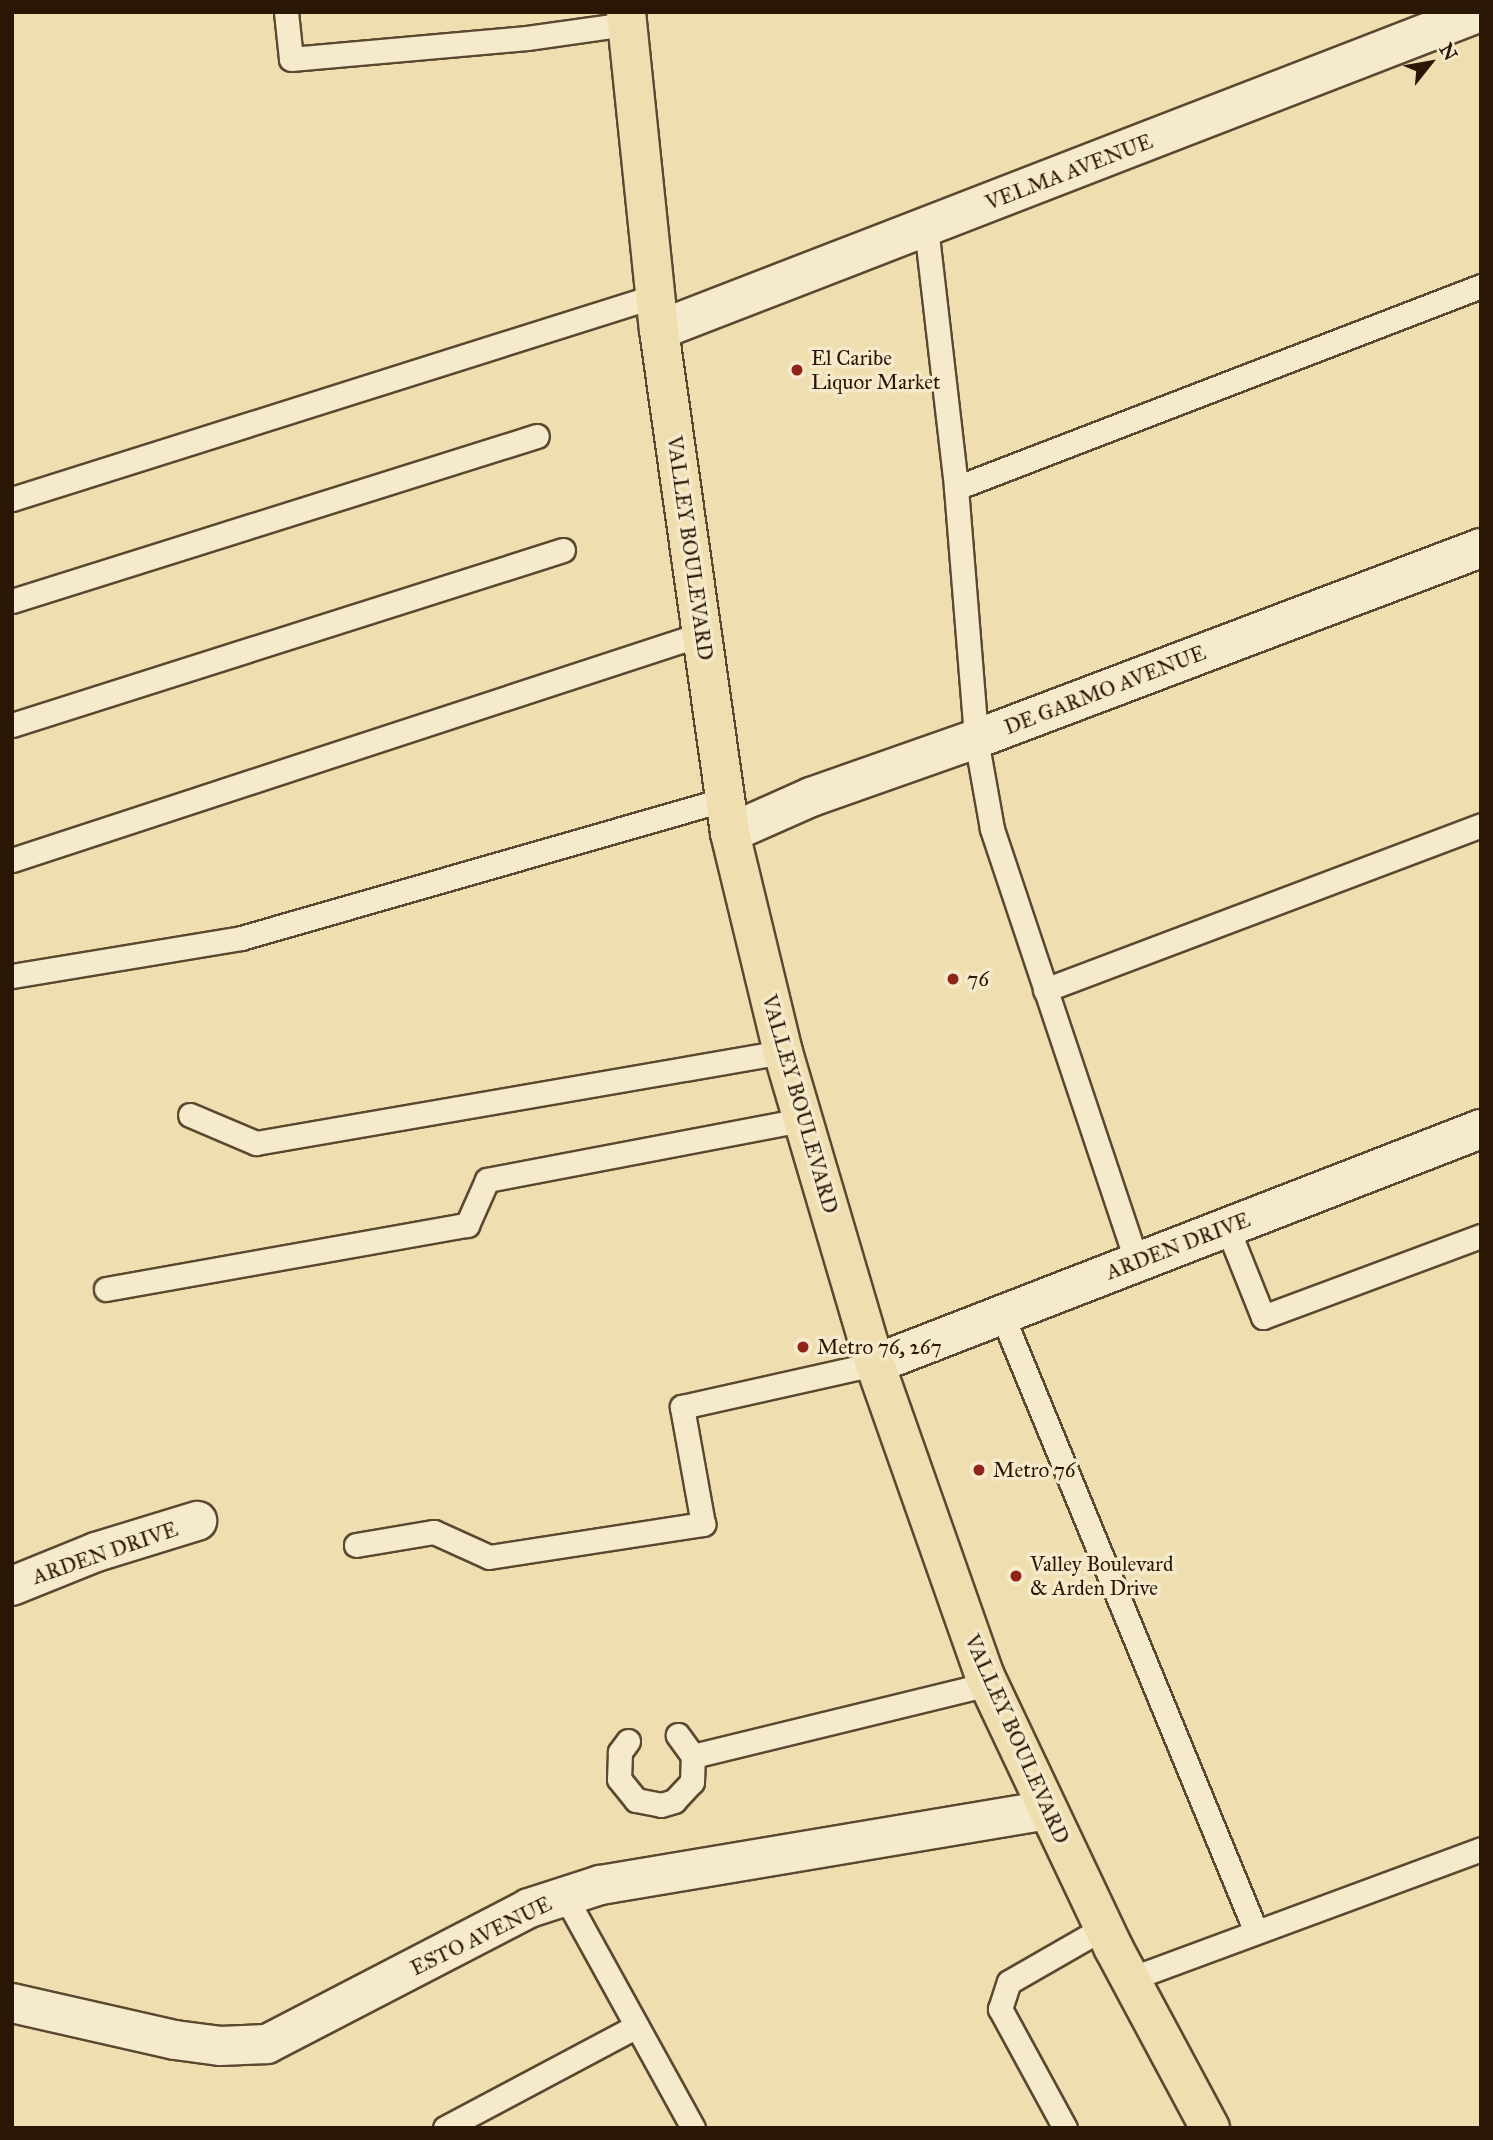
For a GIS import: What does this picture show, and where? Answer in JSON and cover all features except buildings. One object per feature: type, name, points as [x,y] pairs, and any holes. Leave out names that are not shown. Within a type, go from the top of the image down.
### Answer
[{"type":"main road","name":"VALLEY BOULEVARD","points":[[626,18],[657,313],[728,816],[783,1052],[875,1364],[988,1684],[1103,1928],[1210,2128]]},
{"type":"street","name":"VELMA AVENUE","points":[[657,313],[926,227],[1480,12]]},
{"type":"street","name":"DE GARMO AVENUE","points":[[728,816],[811,797],[976,739],[1481,548]]},
{"type":"street","name":"ARDEN DRIVE","points":[[875,1364],[1481,1129]]},
{"type":"street","name":"ARDEN DRIVE","points":[[12,1586],[96,1552],[197,1521]]},
{"type":"street","name":"ESTO AVENUE","points":[[12,2003],[175,2040],[220,2046],[267,2044],[474,1935],[565,1896],[675,1869],[1047,1810]]},
{"type":"lane","points":[[286,12],[291,58],[527,38],[626,18]]},
{"type":"lane","points":[[926,227],[956,488],[976,739],[992,829],[1137,1262]]},
{"type":"lane","points":[[956,488],[1481,286]]},
{"type":"lane","points":[[12,499],[657,313]]},
{"type":"lane","points":[[12,601],[537,436]]},
{"type":"lane","points":[[12,725],[563,550]]},
{"type":"lane","points":[[12,860],[702,634]]},
{"type":"lane","points":[[12,976],[241,938],[728,816]]},
{"type":"lane","points":[[1045,990],[1481,825]]},
{"type":"lane","points":[[190,1115],[256,1143],[783,1052]]},
{"type":"lane","points":[[106,1289],[467,1225],[487,1180],[803,1120]]},
{"type":"lane","points":[[1227,1227],[1263,1317],[1481,1236]]},
{"type":"lane","points":[[1002,1315],[1256,1932]]},
{"type":"lane","points":[[356,1545],[434,1532],[489,1557],[703,1524],[682,1406],[875,1364]]},
{"type":"lane","points":[[693,1756],[988,1684]]},
{"type":"lane","points":[[628,1741],[621,1752],[620,1779],[636,1800],[648,1804],[674,1801],[685,1793],[695,1769],[693,1756],[678,1735]]},
{"type":"lane","points":[[1130,1979],[1481,1849]]},
{"type":"lane","points":[[565,1896],[693,2128]]},
{"type":"lane","points":[[1065,2128],[1000,2008],[1009,1982],[1103,1928]]},
{"type":"lane","points":[[445,2128],[638,2026]]},
{"type":"place","name":"El Caribe Liquor Market","points":[[797,370]]},
{"type":"place","name":"76","points":[[953,979]]},
{"type":"place","name":"Metro 76, 267","points":[[803,1347]]},
{"type":"place","name":"Metro 76","points":[[979,1470]]},
{"type":"place","name":"Valley Boulevard & Arden Drive","points":[[1016,1576]]}]
